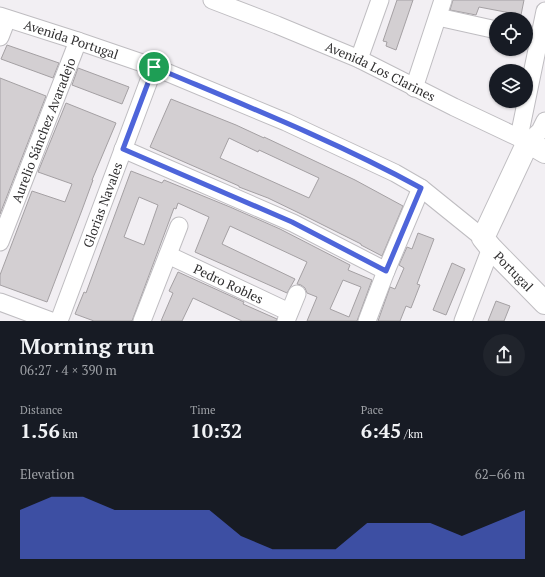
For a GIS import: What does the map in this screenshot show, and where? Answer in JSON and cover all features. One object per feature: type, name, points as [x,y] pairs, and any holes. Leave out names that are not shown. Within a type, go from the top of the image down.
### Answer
[{"type":"main road","points":[[487,243],[531,144]]},
{"type":"main road","name":"Portugal","points":[[487,243],[545,303]]},
{"type":"street","name":"Avenida Los Clarines","points":[[212,0],[359,59],[414,88],[531,144]]},
{"type":"street","points":[[359,59],[380,0]]},
{"type":"street","points":[[414,88],[444,0]]},
{"type":"street","points":[[531,144],[545,11]]},
{"type":"street","points":[[0,37],[4,17]]},
{"type":"street","name":"Avenida Portugal","points":[[4,17],[154,67],[286,122],[395,173],[421,188],[487,243]]},
{"type":"street","points":[[438,17],[489,28]]},
{"type":"street","name":"Aurelio Sánchez Avaradejo","points":[[0,242],[78,41]]},
{"type":"street","name":"Glorias Navales","points":[[58,321],[154,67]]},
{"type":"street","points":[[531,144],[545,121]]},
{"type":"street","points":[[123,149],[292,222],[386,271]]},
{"type":"street","points":[[367,321],[386,271],[421,188]]},
{"type":"street","points":[[142,321],[179,226]]},
{"type":"street","points":[[462,321],[487,243]]},
{"type":"street","name":"Pedro Robles","points":[[168,255],[288,317]]},
{"type":"street","points":[[288,317],[297,294]]},
{"type":"street","points":[[0,302],[51,321]]},
{"type":"building","points":[[397,0],[413,0],[396,50],[386,46],[387,42],[383,41]]},
{"type":"building","points":[[453,0],[524,0],[522,12],[505,12],[479,7],[476,15],[450,10]]},
{"type":"building","points":[[7,45],[59,63],[53,78],[1,59]]},
{"type":"building","points":[[78,68],[129,87],[122,104],[72,85]]},
{"type":"building","points":[[0,78],[46,96],[0,214]]},
{"type":"building","points":[[171,99],[264,137],[355,180],[403,206],[382,256],[268,198],[239,187],[150,147]],"holes":[[[229,138],[258,152],[259,150],[319,178],[309,198],[220,158]]]},
{"type":"building","points":[[66,103],[116,123],[92,180],[47,302],[0,285],[0,275],[32,191],[65,202],[72,184],[38,172]]},
{"type":"building","points":[[131,171],[162,183],[164,180],[280,229],[350,265],[348,270],[372,280],[357,321],[307,321],[317,297],[307,293],[305,288],[297,284],[307,262],[230,226],[222,244],[295,279],[287,293],[195,252],[209,217],[178,203],[176,209],[174,208],[132,321],[94,321],[75,314],[84,292],[86,293]],"holes":[[[139,197],[158,205],[144,245],[124,237]],[[343,280],[361,287],[349,317],[330,309]]]},
{"type":"building","points":[[418,233],[434,239],[417,284],[420,285],[411,308],[406,306],[400,321],[378,321],[390,287],[395,289],[404,268],[399,265],[407,247],[412,249]]},
{"type":"building","points":[[452,263],[465,269],[446,315],[433,310]]},
{"type":"building","points":[[178,272],[244,302],[243,304],[277,319],[276,321],[242,321],[193,298],[182,321],[161,321],[173,293],[169,291]]},
{"type":"building","points":[[496,301],[510,306],[504,321],[488,321]]},
{"type":"route","points":[[154,67],[286,122],[395,173],[421,188],[386,271],[292,222],[123,149],[154,67]]}]
